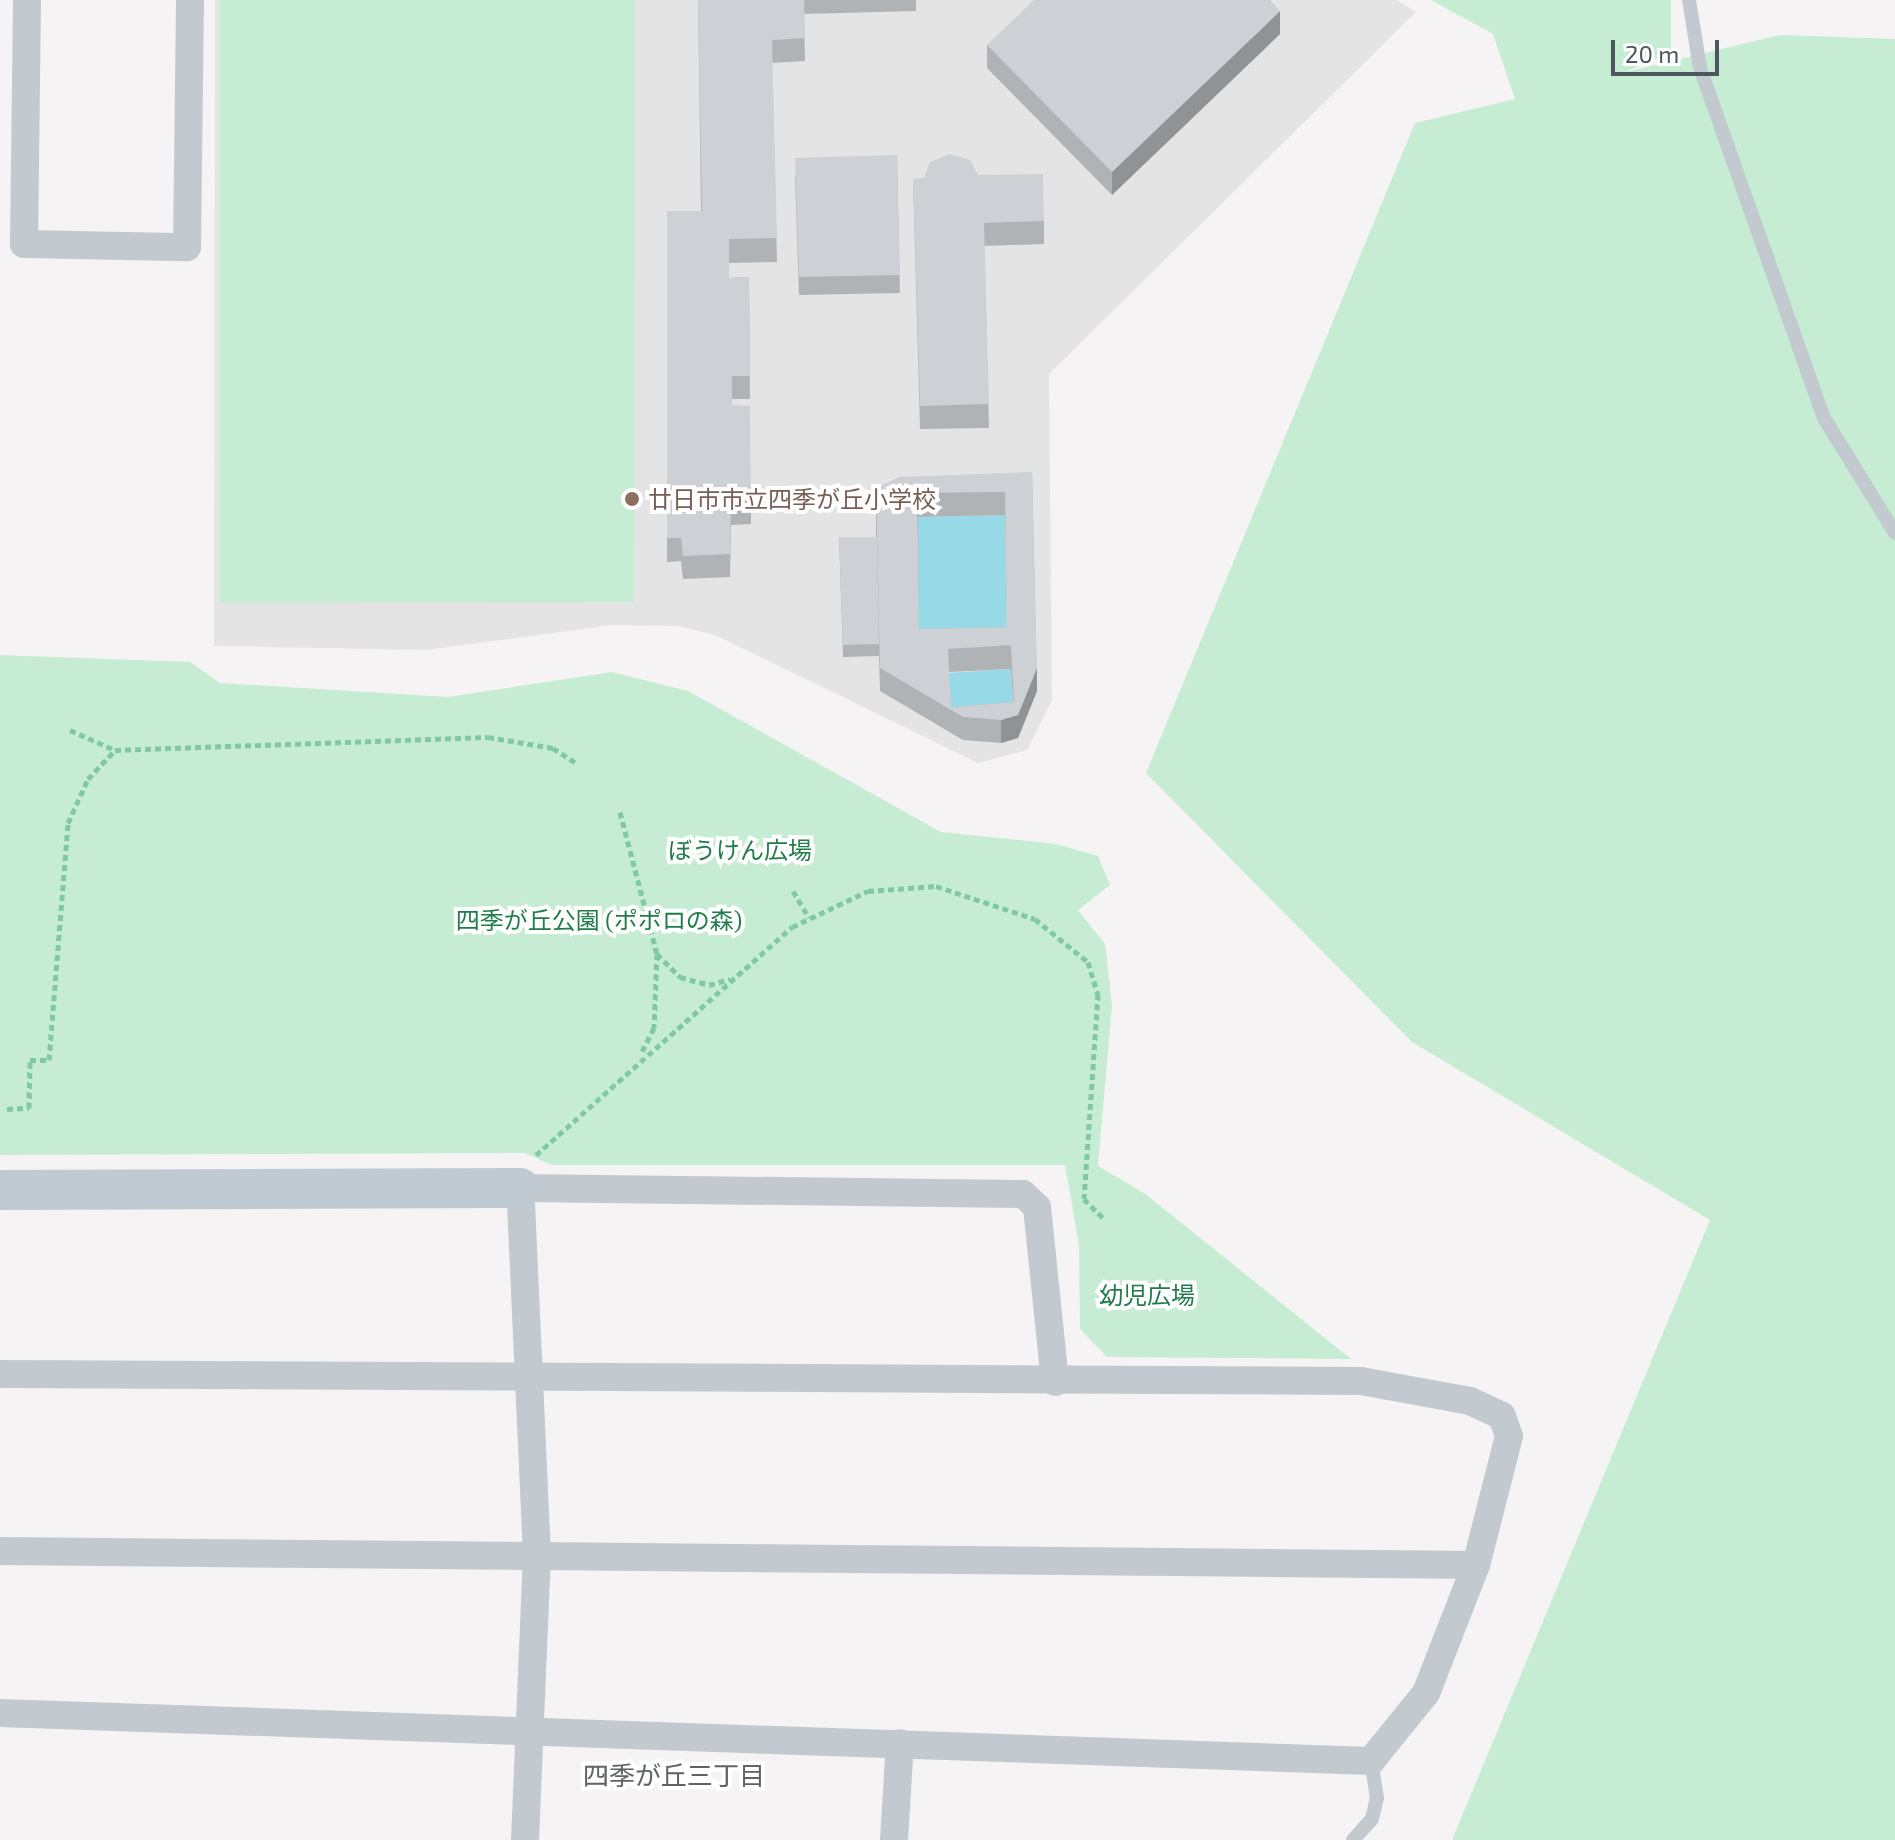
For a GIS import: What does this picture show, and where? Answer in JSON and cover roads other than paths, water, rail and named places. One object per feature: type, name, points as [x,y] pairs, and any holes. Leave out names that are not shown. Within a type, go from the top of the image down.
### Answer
[{"type":"street","points":[[27,0],[12,243],[187,247],[190,0]]},
{"type":"street","points":[[0,1190],[528,1172],[1023,1194],[1037,1207],[1055,1382]]},
{"type":"street","points":[[525,1840],[537,1556],[528,1172]]},
{"type":"street","points":[[0,1374],[533,1372],[1055,1382],[1361,1381],[1470,1401],[1502,1416],[1509,1436],[1476,1565],[1426,1693],[1371,1761],[529,1729],[0,1713]]},
{"type":"street","points":[[0,1551],[1476,1565]]},
{"type":"street","points":[[894,1840],[900,1743]]},
{"type":"lane","points":[[1689,0],[1700,68],[1824,418],[1895,533]]},
{"type":"lane","points":[[1353,1840],[1372,1819],[1377,1798],[1371,1761]]},
{"type":"water","points":[[1005,515],[1007,650],[919,652],[917,517]]},
{"type":"water","points":[[1011,669],[1014,725],[951,730],[948,673]]},
{"type":"place","name":"廿日市市立四季が丘小学校","points":[[632,499]]},
{"type":"district","name":"四季が丘三丁目","points":[[674,1775]]},
{"type":"park label","name":"ぼうけん広場","points":[[740,850]]},
{"type":"park label","name":"四季が丘公園 (ポポロの森)","points":[[599,920]]},
{"type":"park label","name":"幼児広場","points":[[1147,1295]]}]
